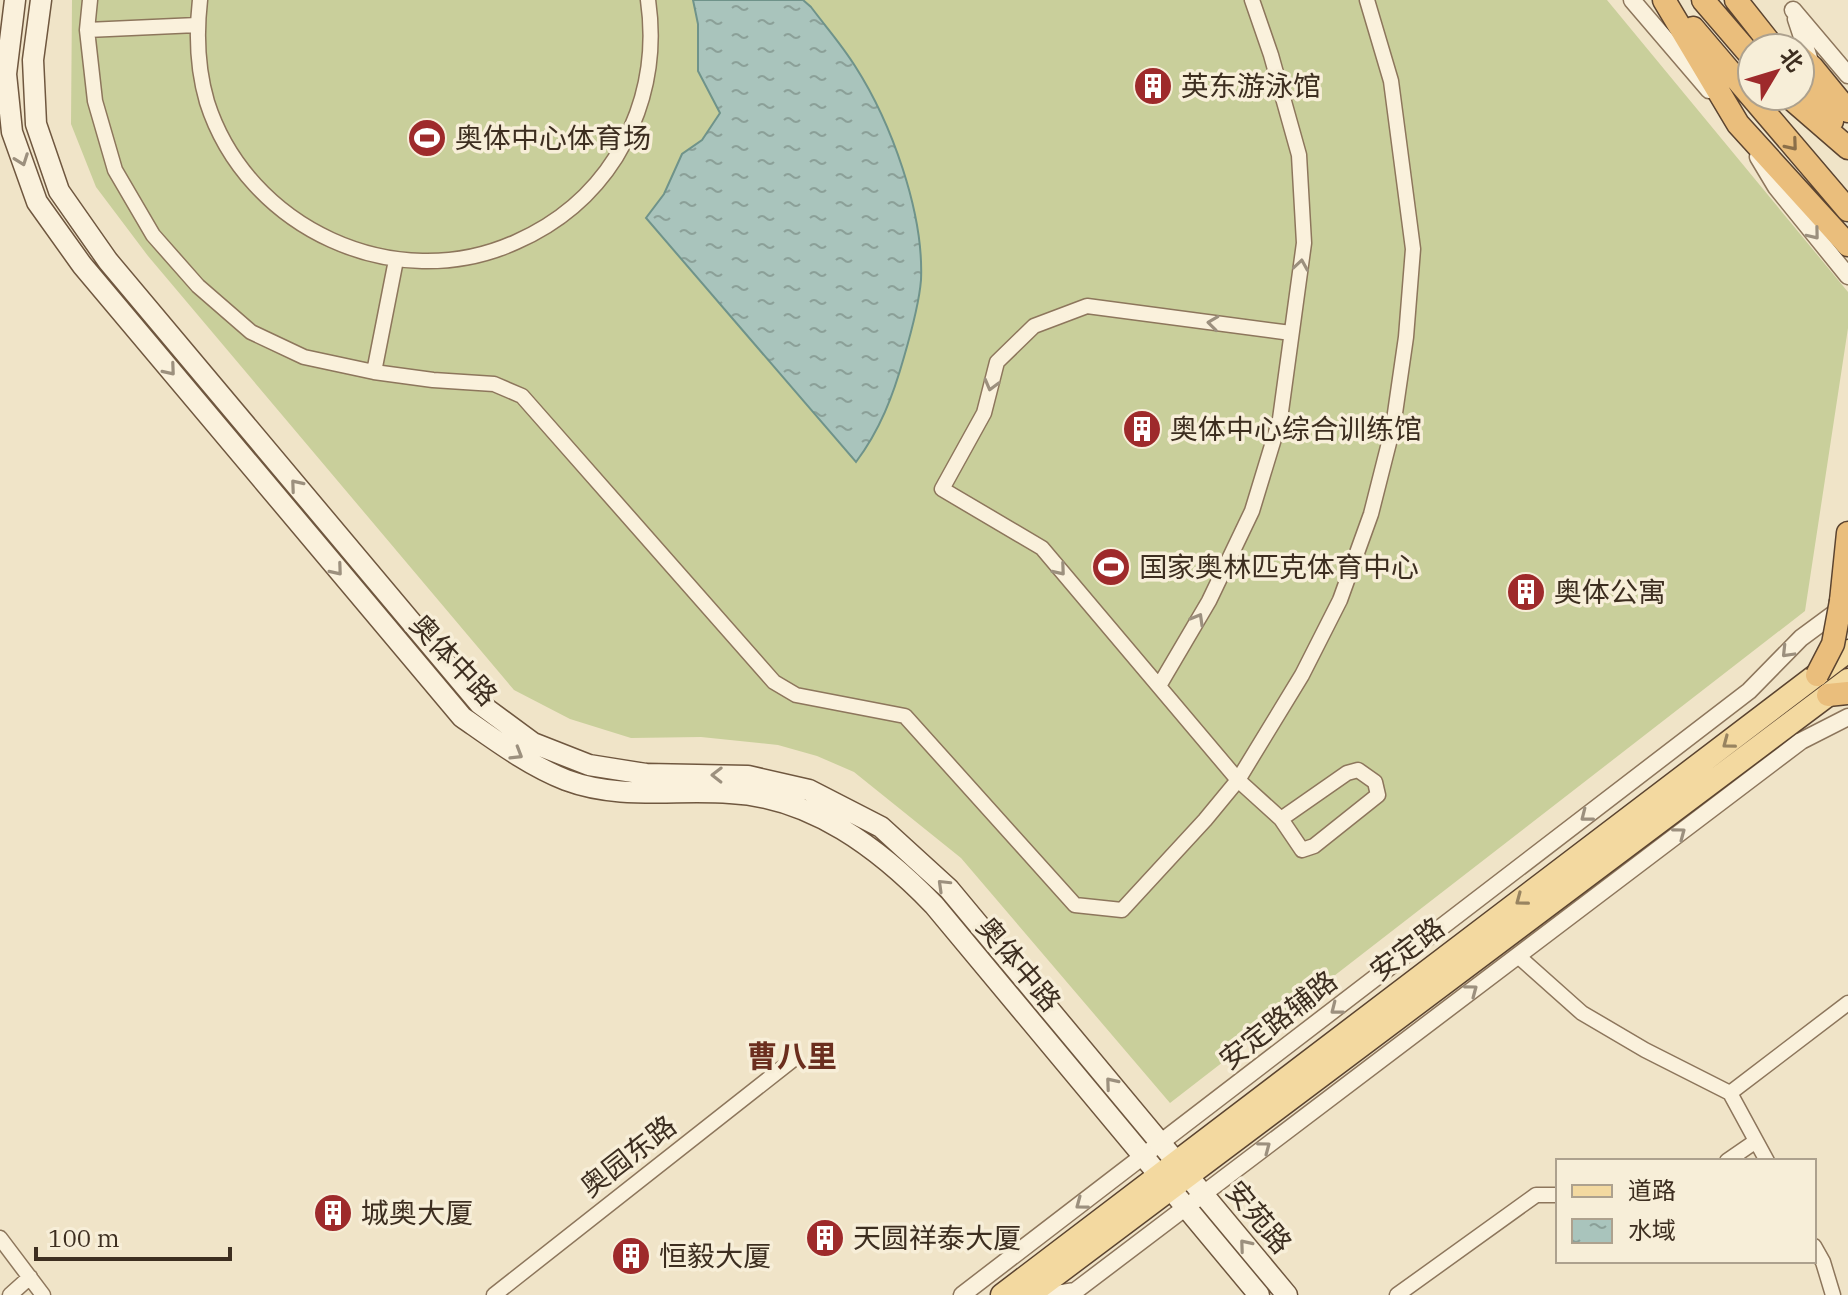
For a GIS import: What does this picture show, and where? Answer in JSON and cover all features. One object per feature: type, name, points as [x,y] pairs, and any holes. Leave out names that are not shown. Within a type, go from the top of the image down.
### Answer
[{"type":"highway","points":[[1666,0],[1738,124],[1848,245]]},
{"type":"highway","points":[[1666,0],[1848,210]]},
{"type":"highway","points":[[1703,0],[1736,38]]},
{"type":"highway","points":[[1743,9],[1761,32]]},
{"type":"highway","points":[[1743,9],[1770,32]]},
{"type":"highway","points":[[1816,80],[1848,111]]},
{"type":"highway","points":[[1816,88],[1848,141]]},
{"type":"highway","points":[[1806,112],[1848,148]]},
{"type":"highway","points":[[1817,675],[1833,644],[1848,533]]},
{"type":"main road","name":"奥体中路","points":[[15,0],[6,74],[12,132],[37,202],[89,274],[462,717],[520,757],[568,781],[661,795],[731,793],[771,799],[812,813],[854,835],[909,879],[934,905],[1144,1157],[1173,1176]]},
{"type":"main road","name":"奥体中路","points":[[41,0],[33,60],[36,124],[59,191],[108,261],[480,704],[533,743],[589,765],[646,774],[748,776],[809,790],[881,827],[949,889],[1161,1143],[1173,1176]]},
{"type":"main road","name":"安定路","points":[[1029,1295],[1173,1176],[1848,651]]},
{"type":"main road","name":"安定路","points":[[1002,1295],[1173,1176],[1804,714],[1838,694],[1848,680]]},
{"type":"main road","name":"安苑路","points":[[1173,1176],[1203,1194],[1287,1295]]},
{"type":"main road","name":"安苑路","points":[[1173,1176],[1185,1207],[1259,1295]]},
{"type":"street","points":[[90,0],[87,30],[95,101],[115,170],[153,235],[198,286],[251,332],[304,357],[374,372],[494,384],[522,396],[774,682],[796,695],[905,716],[1075,905],[1122,910],[1238,780],[1302,675],[1340,600],[1371,514],[1393,427],[1406,337],[1413,249],[1391,81],[1367,0]]},
{"type":"street","points":[[200,0],[198,51],[208,102],[229,149],[260,191],[300,224],[322,237],[346,248],[396,260],[453,260],[499,249],[542,229],[587,194],[621,149],[640,105],[650,59],[648,0]]},
{"type":"street","points":[[1159,686],[1209,601],[1252,511],[1280,419],[1304,243],[1299,155],[1252,0]]},
{"type":"street","points":[[1632,0],[1738,124],[1776,187],[1848,276]]},
{"type":"street","points":[[1792,5],[1797,32]]},
{"type":"street","points":[[1792,5],[1848,75]]},
{"type":"street","points":[[87,30],[197,25]]},
{"type":"street","points":[[374,372],[396,260]]},
{"type":"street","points":[[1281,819],[1347,773],[1358,770],[1375,782],[1378,795],[1314,846],[1302,850],[1281,819],[1238,780],[1042,548],[942,489],[984,413],[997,362],[1034,326],[1087,306],[1291,333]]},
{"type":"street","name":"安定路辅路","points":[[962,1295],[1749,691],[1801,638],[1848,603]]},
{"type":"street","points":[[1050,1295],[1073,1293],[1801,741],[1848,717]]},
{"type":"street","points":[[1518,956],[1582,1013],[1645,1050],[1730,1093],[1766,1159]]},
{"type":"street","points":[[1730,1093],[1848,1003]]},
{"type":"street","name":"奥园东路","points":[[494,1295],[795,1058]]},
{"type":"street","points":[[1730,1159],[1756,1141]]},
{"type":"street","points":[[1397,1295],[1536,1195],[1556,1195]]},
{"type":"street","points":[[0,1238],[43,1295]]},
{"type":"street","points":[[1816,1250],[1833,1295]]},
{"type":"street","points":[[10,1295],[30,1277]]},
{"type":"green space","name":"国家奥林匹克体育中心","points":[[72,0],[1607,0],[1848,292],[1848,328],[1805,611],[1170,1103],[961,858],[854,772],[817,756],[778,745],[701,737],[631,738],[570,719],[514,690],[148,256],[96,187],[71,124]]},
{"type":"water","points":[[693,0],[803,0],[855,66],[881,114],[903,168],[921,254],[918,299],[907,348],[890,399],[872,438],[856,462],[646,218],[664,194],[682,154],[702,140],[720,113],[698,71],[698,24]]},
{"type":"place","name":"英东游泳馆","points":[[1153,86]]},
{"type":"place","name":"奥体中心体育场","points":[[427,138]]},
{"type":"place","name":"奥体中心综合训练馆","points":[[1142,429]]},
{"type":"place","name":"国家奥林匹克体育中心","points":[[1111,567]]},
{"type":"place","name":"奥体公寓","points":[[1526,592]]},
{"type":"place","name":"城奥大厦","points":[[333,1213]]},
{"type":"place","name":"天圆祥泰大厦","points":[[825,1238]]},
{"type":"place","name":"恒毅大厦","points":[[631,1256]]},
{"type":"district","name":"曹八里","points":[[792,1057]]}]
